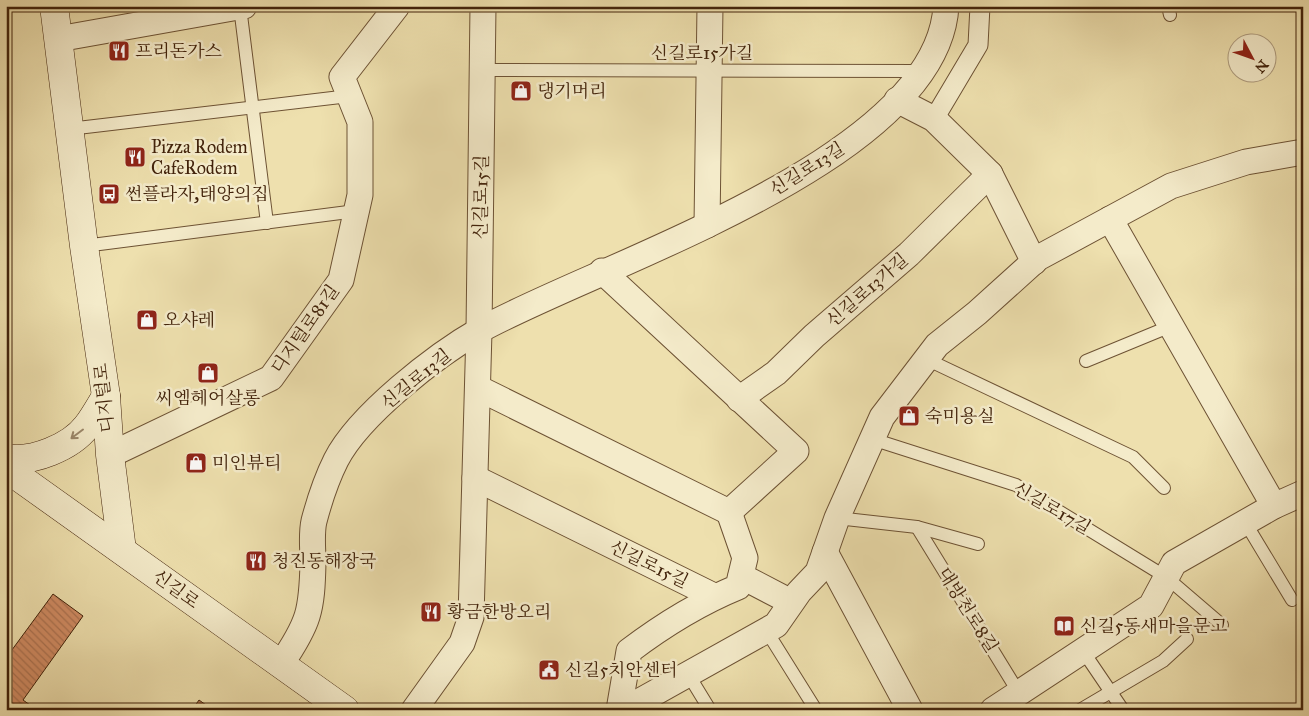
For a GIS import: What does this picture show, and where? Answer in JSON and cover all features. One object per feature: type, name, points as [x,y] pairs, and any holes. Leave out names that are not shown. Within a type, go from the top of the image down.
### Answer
[{"type":"main road","name":"디지털로","points":[[54,6],[84,246],[106,396],[110,455],[122,550]]},
{"type":"main road","points":[[6,458],[20,461],[56,450],[86,428],[106,396]]},
{"type":"main road","name":"신길로","points":[[6,468],[345,710]]},
{"type":"street","name":"디지털로81길","points":[[110,455],[271,378],[341,280],[360,194],[360,122],[342,77],[397,6]]},
{"type":"street","name":"신길로15길","points":[[414,710],[462,643],[471,617],[478,388],[483,6]]},
{"type":"street","points":[[707,225],[710,6]]},
{"type":"street","name":"신길로13길","points":[[281,664],[300,637],[308,617],[312,591],[314,523],[336,460],[352,436],[385,402],[432,363],[479,331],[602,271],[707,225],[823,162],[868,129],[908,90],[935,49],[946,6]]},
{"type":"street","points":[[934,119],[978,45],[980,6]]},
{"type":"street","points":[[58,39],[242,7]]},
{"type":"street","points":[[897,100],[934,119],[990,174],[1034,262]]},
{"type":"street","points":[[624,710],[776,625],[791,602],[818,572],[838,518],[882,417],[936,345],[977,313],[1034,262],[1171,186],[1246,162],[1303,152]]},
{"type":"street","name":"신길로13가길","points":[[739,399],[776,373],[814,336],[910,254],[990,174]]},
{"type":"street","points":[[1110,219],[1274,506]]},
{"type":"street","points":[[602,271],[796,451],[729,512]]},
{"type":"street","points":[[478,388],[729,512],[745,558],[738,587],[714,596],[649,636],[629,651],[619,710]]},
{"type":"street","name":"신길로15길","points":[[475,478],[714,596]]},
{"type":"street","points":[[993,710],[1151,606],[1174,563],[1274,506],[1303,493]]},
{"type":"street","points":[[825,552],[910,710]]},
{"type":"street","points":[[741,576],[791,602]]},
{"type":"lane","points":[[242,7],[252,108],[267,223]]},
{"type":"lane","name":"신길로15가길","points":[[482,70],[921,71]]},
{"type":"lane","points":[[70,129],[350,96]]},
{"type":"lane","points":[[84,246],[356,212]]},
{"type":"lane","points":[[1086,361],[1171,326]]},
{"type":"lane","points":[[926,359],[1134,457],[1164,488]]},
{"type":"lane","name":"신길로17길","points":[[872,439],[1016,485],[1166,577]]},
{"type":"lane","points":[[838,518],[917,527],[978,544]]},
{"type":"lane","points":[[1245,522],[1292,600]]},
{"type":"lane","name":"대방천로8길","points":[[917,527],[1019,693]]},
{"type":"lane","points":[[1166,577],[1222,624]]},
{"type":"lane","points":[[766,630],[816,710]]},
{"type":"lane","points":[[1080,710],[1163,661],[1187,639]]},
{"type":"lane","points":[[1083,651],[1123,710]]},
{"type":"lane","points":[[688,674],[710,710]]},
{"type":"building","points":[[53,594],[83,616],[23,700],[37,710],[6,710],[6,658]]},
{"type":"building","points":[[199,700],[213,710],[192,710]]},
{"type":"place","name":"프리돈가스","points":[[119,51]]},
{"type":"place","name":"댕기머리","points":[[521,91]]},
{"type":"place","name":"Pizza Rodem CafeRodem","points":[[135,157]]},
{"type":"place","name":"썬플라자,태양의집","points":[[109,194]]},
{"type":"place","name":"오샤레","points":[[147,320]]},
{"type":"place","name":"씨엠헤어살롱","points":[[208,373]]},
{"type":"place","name":"숙미용실","points":[[909,416]]},
{"type":"place","name":"미인뷰티","points":[[196,463]]},
{"type":"place","name":"청진동해장국","points":[[256,561]]},
{"type":"place","name":"황금한방오리","points":[[431,612]]},
{"type":"place","name":"신길5동새마을문고","points":[[1064,626]]},
{"type":"place","name":"신길5치안센터","points":[[549,670]]}]
